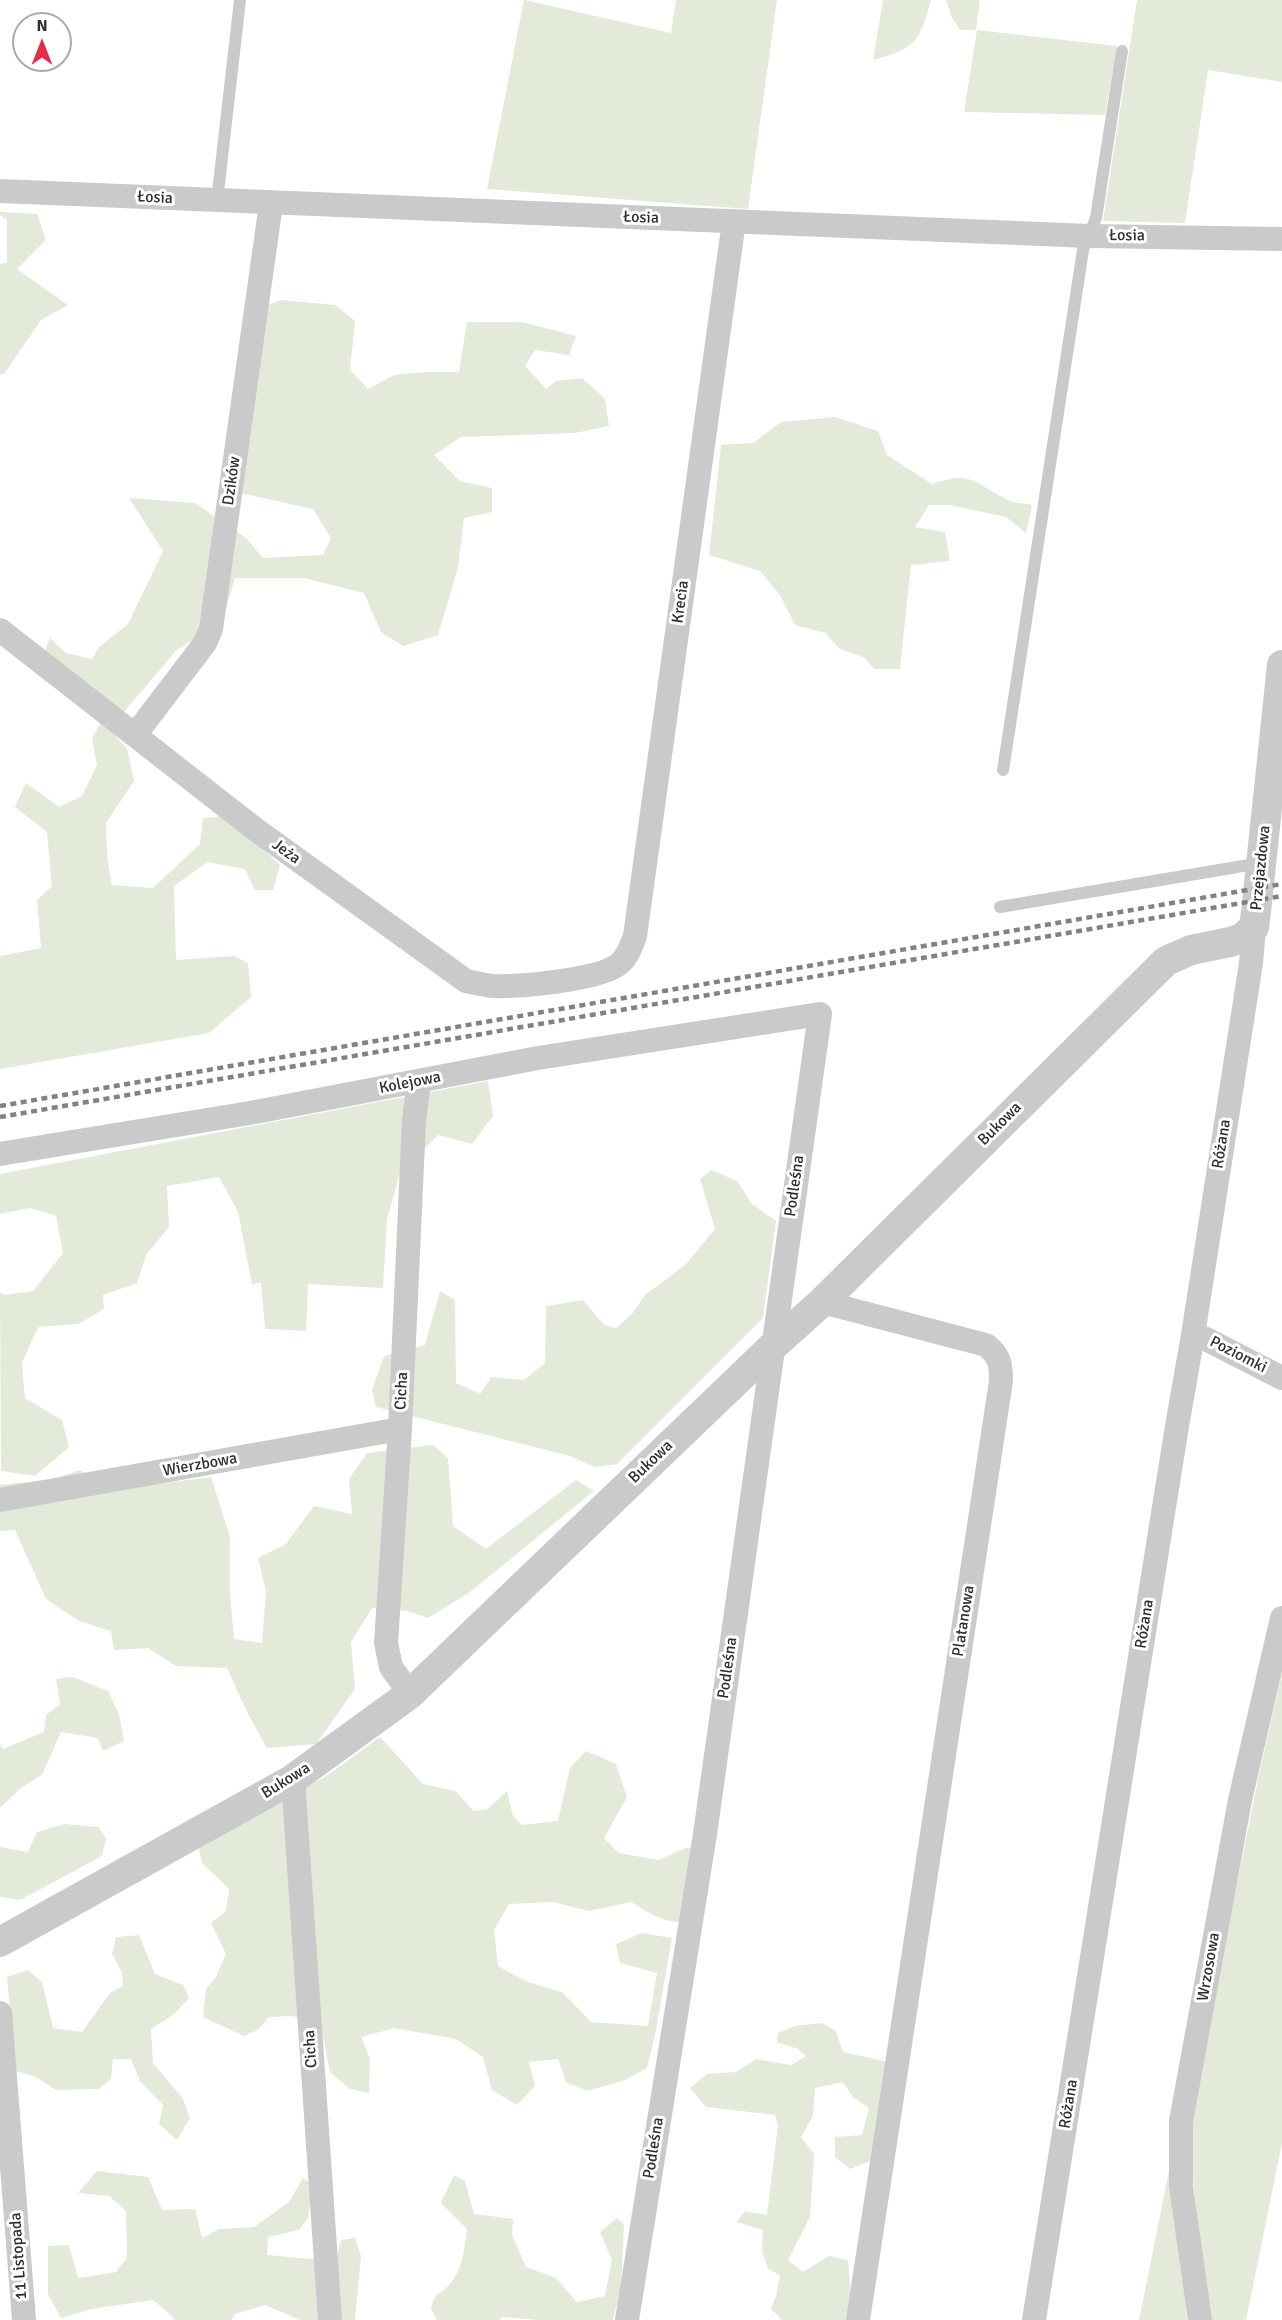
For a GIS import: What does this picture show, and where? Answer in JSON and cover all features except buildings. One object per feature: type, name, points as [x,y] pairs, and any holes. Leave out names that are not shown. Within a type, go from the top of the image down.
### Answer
[{"type":"street","name":"Łosia","points":[[0,191],[271,204],[1089,236],[1282,239]]},
{"type":"street","name":"Dzików","points":[[135,735],[205,643],[211,629],[271,204]]},
{"type":"street","name":"Krecia","points":[[605,971],[625,958],[635,936],[734,221]]},
{"type":"street","name":"Jeża","points":[[0,630],[264,836],[466,981],[492,986],[526,985],[605,971]]},
{"type":"street","name":"Przejazdowa","points":[[1254,927],[1282,665]]},
{"type":"street","name":"Bukowa","points":[[0,1942],[293,1779],[410,1694],[773,1346],[822,1302],[1166,961],[1191,950],[1230,942],[1248,934],[1254,927]]},
{"type":"street","name":"Różana","points":[[1034,2320],[1193,1335],[1251,963],[1254,927]]},
{"type":"street","name":"Kolejowa","points":[[0,1154],[250,1113],[578,1052],[820,1014]]},
{"type":"street","name":"Podleśna","points":[[627,2320],[705,1833],[820,1014]]},
{"type":"street","name":"Cicha","points":[[410,1694],[391,1667],[386,1643],[400,1430],[414,1121],[419,1082]]},
{"type":"street","name":"Platanowa","points":[[822,1302],[986,1345],[996,1352],[1001,1361],[1001,1381],[858,2320]]},
{"type":"street","name":"Poziomki","points":[[1193,1335],[1212,1342],[1282,1378]]},
{"type":"street","name":"Wierzbowa","points":[[0,1500],[400,1430]]},
{"type":"street","name":"Wrzosowa","points":[[1200,2320],[1181,2186],[1181,2121],[1240,1800],[1282,1618]]},
{"type":"street","name":"Cicha","points":[[293,1779],[330,2320]]},
{"type":"street","name":"11 Listopada","points":[[0,2013],[24,2320]]},
{"type":"lane","points":[[217,201],[240,0]]},
{"type":"lane","points":[[1003,770],[1083,250],[1096,218],[1122,51]]},
{"type":"lane","points":[[1000,908],[1249,865],[1261,866]]},
{"type":"green space","points":[[524,0],[671,33],[676,0],[777,0],[748,209],[487,189]]},
{"type":"green space","points":[[883,0],[931,0],[923,26],[914,42],[899,52],[873,60]]},
{"type":"green space","points":[[946,0],[980,0],[976,30],[960,30],[952,18]]},
{"type":"green space","points":[[1137,0],[1282,0],[1282,82],[1208,70],[1185,223],[1103,221]]},
{"type":"green space","points":[[977,30],[1117,46],[1105,115],[964,112]]},
{"type":"green space","points":[[0,212],[37,214],[46,240],[17,269],[68,305],[41,320],[4,374],[0,374],[0,264],[7,263],[7,220],[0,215]]},
{"type":"green space","points":[[281,300],[335,305],[355,321],[350,370],[368,389],[394,375],[459,372],[467,322],[522,322],[576,336],[569,355],[535,350],[525,366],[546,389],[556,381],[582,378],[605,399],[609,426],[575,433],[461,437],[434,455],[460,481],[492,488],[492,512],[464,518],[458,567],[438,635],[403,646],[381,632],[364,593],[304,578],[235,578],[223,619],[176,651],[122,714],[45,650],[50,638],[66,653],[92,659],[99,647],[128,624],[163,551],[129,498],[195,503],[245,537],[263,558],[323,555],[331,538],[313,509],[240,493],[263,307]]},
{"type":"green space","points":[[835,417],[878,431],[887,455],[932,484],[963,478],[1007,500],[1032,505],[1026,533],[1006,517],[949,505],[929,505],[915,527],[945,532],[950,561],[911,565],[900,669],[874,669],[865,658],[840,649],[825,633],[795,625],[780,595],[760,571],[709,555],[721,445],[753,443],[781,422]]},
{"type":"green space","points":[[102,721],[127,749],[134,781],[106,823],[107,857],[112,885],[153,888],[200,844],[203,818],[227,816],[280,865],[273,890],[255,890],[245,869],[207,862],[174,886],[176,960],[234,956],[248,963],[251,997],[209,1033],[0,1069],[0,956],[41,948],[37,900],[52,886],[47,832],[15,807],[26,783],[59,807],[82,796],[97,765],[92,738]]},
{"type":"green space","points":[[488,1081],[493,1116],[472,1144],[438,1135],[400,1173],[387,1219],[383,1288],[308,1284],[306,1331],[265,1329],[261,1283],[252,1284],[238,1212],[219,1177],[167,1186],[169,1227],[146,1255],[137,1283],[103,1295],[104,1309],[78,1324],[38,1327],[22,1363],[25,1398],[62,1420],[69,1447],[35,1476],[1,1471],[0,1292],[4,1295],[33,1291],[63,1253],[56,1216],[30,1208],[0,1214],[0,1174]]},
{"type":"green space","points":[[711,1170],[737,1181],[752,1204],[776,1221],[763,1318],[617,1464],[595,1467],[570,1456],[376,1407],[372,1390],[384,1356],[425,1345],[440,1291],[455,1300],[456,1383],[480,1394],[491,1377],[524,1380],[545,1363],[546,1306],[583,1300],[604,1325],[616,1328],[632,1314],[645,1295],[685,1265],[715,1229],[700,1179]]},
{"type":"green space","points":[[433,1445],[448,1458],[453,1526],[486,1549],[576,1480],[594,1491],[470,1592],[428,1618],[407,1611],[372,1608],[351,1642],[355,1689],[316,1744],[267,1748],[227,1668],[176,1666],[148,1648],[114,1650],[111,1631],[79,1621],[46,1599],[15,1530],[0,1531],[0,1485],[53,1479],[80,1470],[112,1490],[211,1477],[230,1537],[230,1593],[234,1639],[262,1643],[266,1592],[258,1558],[286,1544],[314,1506],[352,1514],[349,1479],[367,1453]]},
{"type":"green space","points":[[1282,1673],[1282,2143],[1246,2320],[1209,2320],[1190,2152],[1189,2122],[1258,1779]]},
{"type":"green space","points":[[73,1677],[108,1691],[119,1714],[124,1741],[103,1751],[98,1738],[61,1732],[42,1775],[21,1788],[0,1808],[0,1745],[3,1749],[44,1732],[46,1715],[60,1704],[56,1679]]},
{"type":"green space","points":[[380,1737],[423,1784],[455,1791],[474,1811],[488,1809],[507,1791],[513,1816],[522,1825],[558,1821],[570,1768],[586,1751],[616,1764],[627,1797],[604,1838],[619,1853],[658,1860],[686,1848],[699,1850],[687,1922],[664,1919],[631,1902],[589,1911],[553,1902],[509,1904],[494,1930],[498,1966],[525,1981],[563,1993],[591,2022],[648,2026],[657,1973],[620,1963],[616,1944],[642,1933],[672,1938],[647,2068],[625,2080],[587,2091],[566,2082],[558,2059],[529,2062],[535,2086],[517,2105],[492,2090],[483,2057],[456,2039],[394,2028],[361,2037],[370,2059],[369,2093],[350,2089],[330,2072],[321,2028],[293,2016],[269,2017],[259,2029],[244,2036],[203,2017],[206,1988],[215,1979],[226,1954],[211,1923],[226,1911],[229,1889],[202,1863],[198,1845],[230,1824],[325,1777]]},
{"type":"green space","points":[[64,1824],[99,1827],[106,1839],[102,1856],[20,1900],[0,1897],[0,1847],[28,1852],[37,1832]]},
{"type":"green space","points":[[139,1935],[155,1974],[183,1985],[189,1998],[173,2015],[151,2029],[153,2063],[183,2099],[190,2118],[177,2140],[159,2124],[163,2105],[140,2081],[131,2059],[113,2059],[111,2079],[99,2089],[56,2090],[36,2077],[16,2071],[7,1977],[28,1970],[42,1982],[53,2028],[82,2032],[110,1993],[123,1986],[122,1973],[112,1954],[116,1937]]},
{"type":"green space","points":[[822,2023],[836,2031],[843,2052],[888,2062],[873,2160],[850,2169],[835,2157],[835,2137],[862,2135],[869,2108],[853,2097],[843,2082],[815,2088],[813,2116],[801,2137],[814,2154],[810,2217],[788,2260],[803,2272],[829,2256],[848,2260],[852,2310],[849,2320],[782,2320],[771,2309],[780,2275],[768,2269],[762,2250],[763,2230],[737,2222],[745,2211],[767,2215],[778,2125],[775,2115],[706,2107],[690,2088],[707,2074],[736,2072],[756,2059],[791,2065],[806,2056],[798,2049],[777,2042],[778,2033],[795,2026]]},
{"type":"green space","points":[[1171,2161],[1187,2320],[1139,2320]]},
{"type":"green space","points":[[97,2171],[148,2177],[162,2210],[195,2209],[202,2238],[219,2229],[254,2227],[289,2202],[303,2178],[313,2185],[308,2218],[299,2230],[268,2237],[267,2255],[310,2259],[337,2255],[341,2240],[355,2238],[361,2256],[355,2320],[300,2320],[265,2305],[235,2314],[232,2320],[174,2320],[153,2300],[91,2309],[61,2318],[48,2294],[48,2246],[69,2245],[78,2278],[116,2272],[127,2258],[126,2211],[109,2196],[78,2193]]},
{"type":"green space","points":[[454,2175],[465,2181],[474,2214],[513,2219],[512,2235],[526,2267],[556,2278],[577,2302],[605,2296],[612,2260],[600,2232],[617,2218],[624,2224],[621,2288],[613,2320],[539,2320],[501,2317],[500,2320],[437,2320],[431,2308],[436,2296],[448,2286],[457,2273],[467,2229],[441,2203]]},
{"type":"railway","points":[[0,1106],[1282,884]]},
{"type":"railway","points":[[0,1117],[1282,896]]}]
